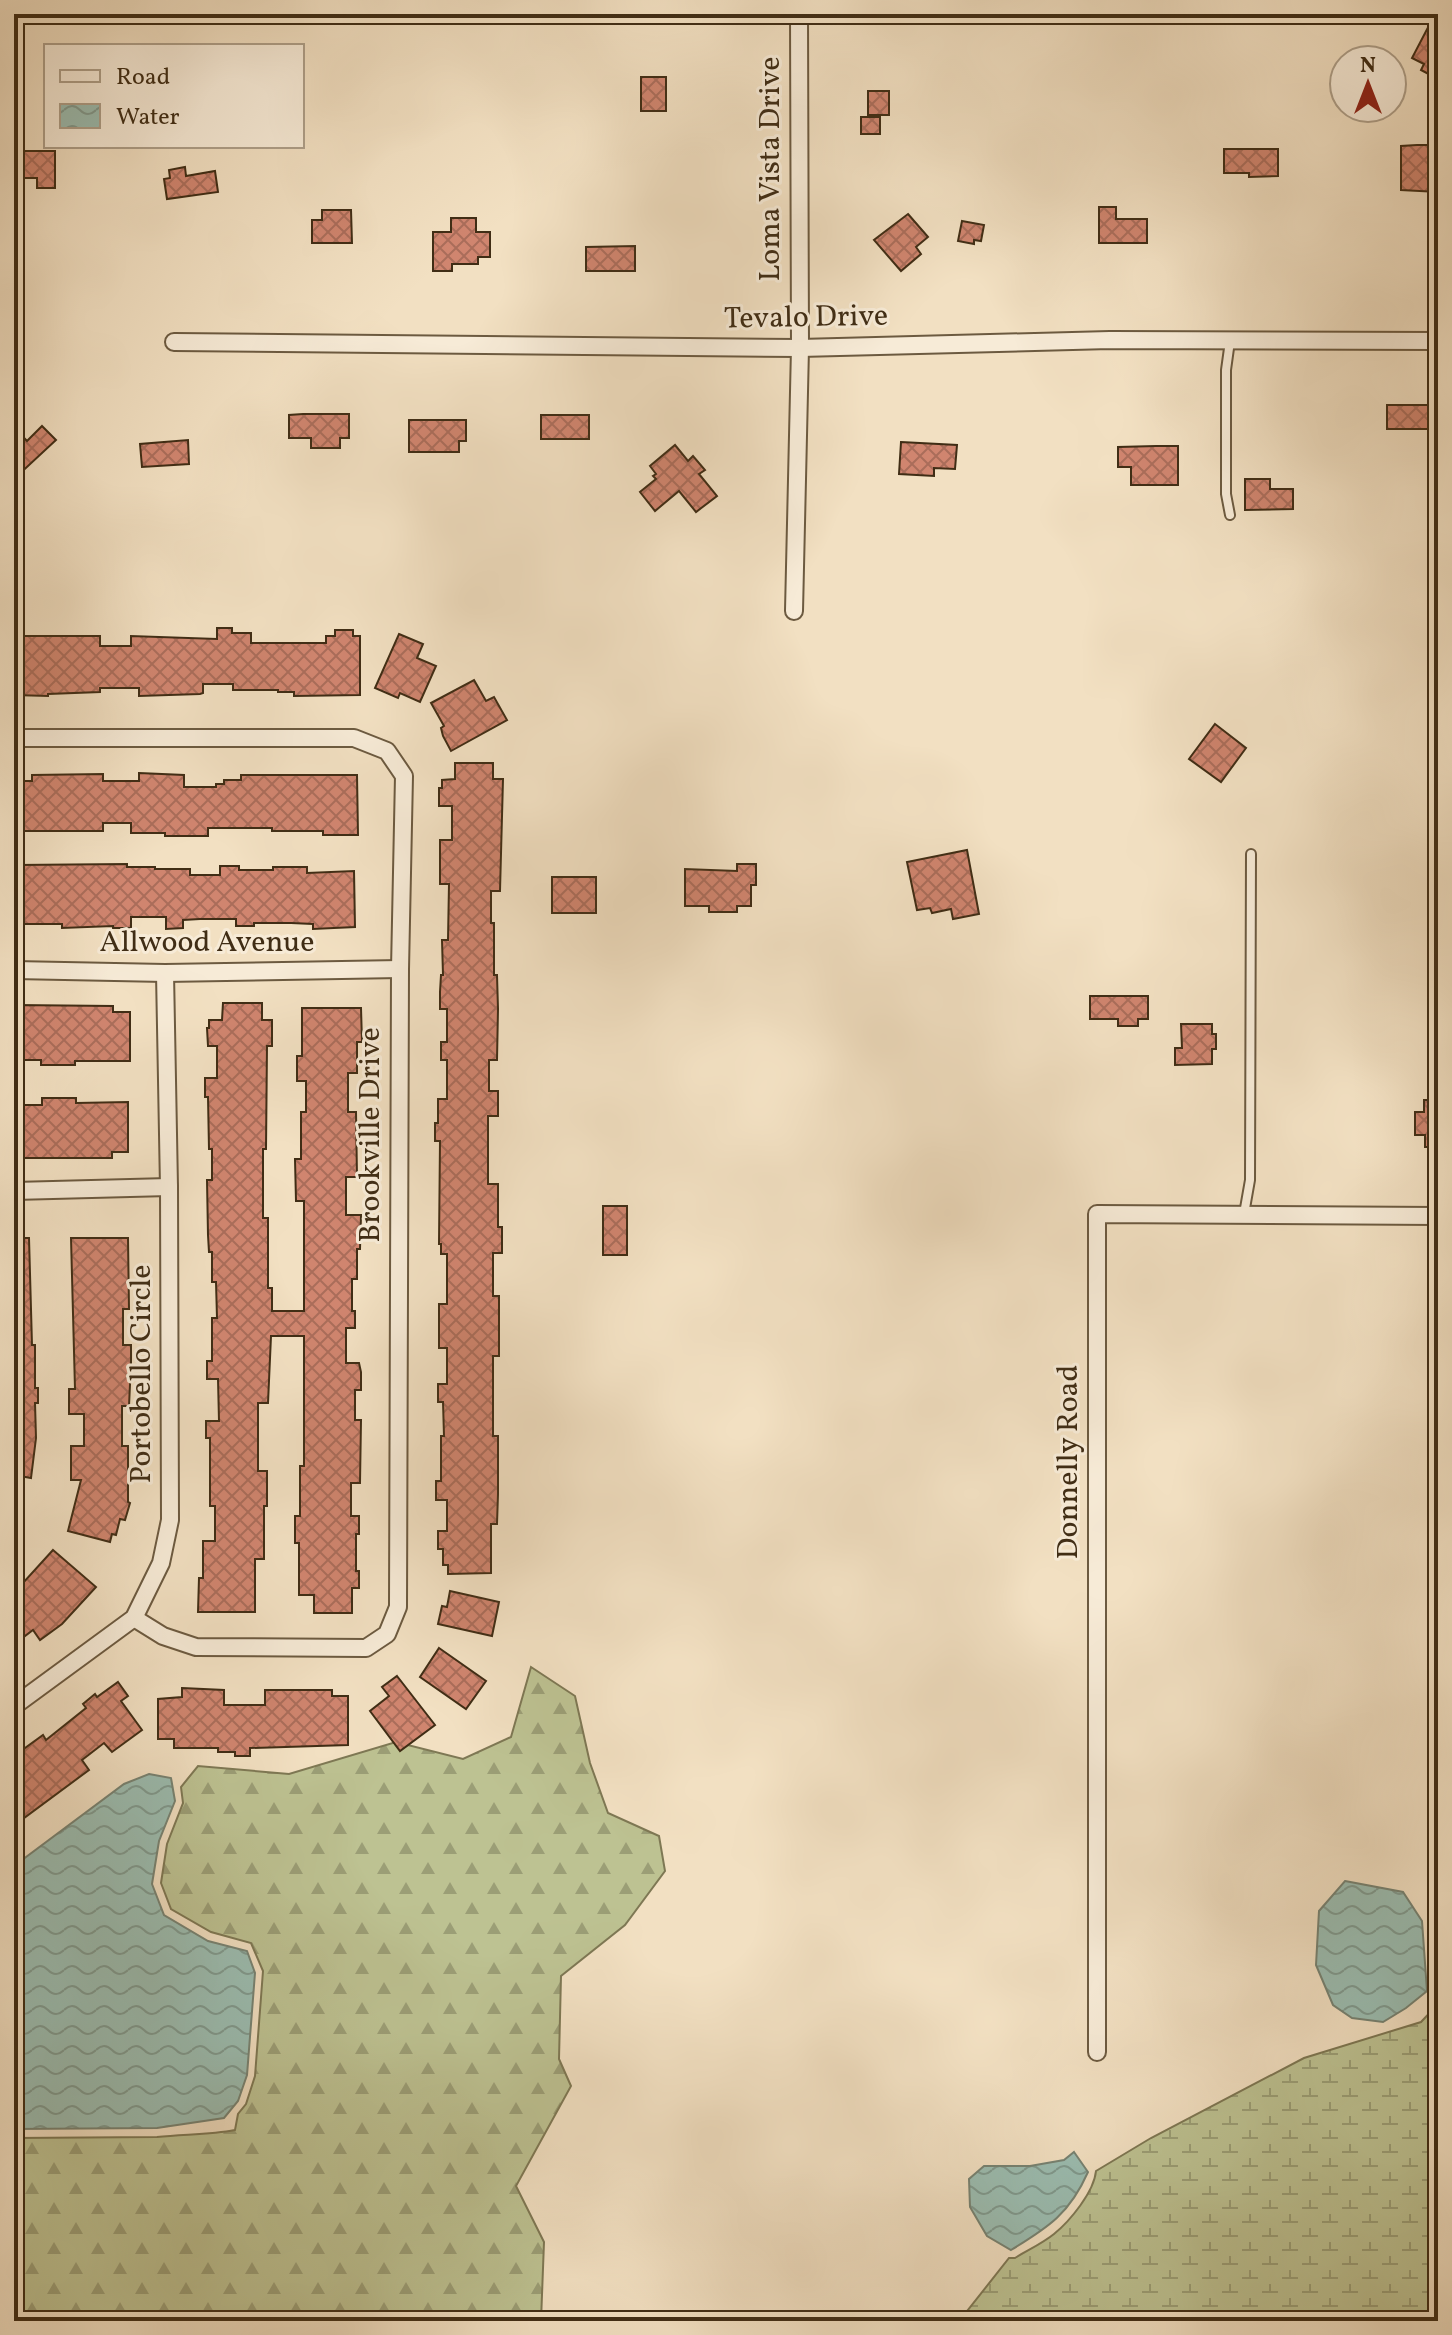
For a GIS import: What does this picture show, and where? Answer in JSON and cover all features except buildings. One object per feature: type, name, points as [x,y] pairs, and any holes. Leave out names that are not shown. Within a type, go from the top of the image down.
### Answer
[{"type":"street","name":"Loma Vista Drive","points":[[794,611],[800,348],[799,14]]},
{"type":"street","name":"Tevalo Drive","points":[[174,342],[800,348],[1110,340],[1438,341]]},
{"type":"street","name":"Brookville Drive","points":[[14,738],[354,738],[387,751],[404,776],[400,969],[398,1607],[387,1634],[366,1648],[196,1647],[163,1636],[134,1618]]},
{"type":"street","name":"Allwood Avenue","points":[[14,970],[165,973],[400,969]]},
{"type":"street","name":"Portobello Circle","points":[[14,1706],[134,1618],[161,1563],[170,1520],[165,973]]},
{"type":"street","points":[[14,1191],[169,1187]]},
{"type":"street","name":"Donnelly Road","points":[[1097,2052],[1097,1214],[1438,1216]]},
{"type":"lane","points":[[1230,341],[1226,370],[1226,494],[1230,515]]},
{"type":"lane","points":[[1244,1215],[1250,1180],[1251,854]]},
{"type":"green space","points":[[531,1667],[575,1696],[590,1763],[608,1813],[659,1836],[665,1871],[625,1925],[561,1976],[559,2059],[571,2086],[516,2186],[544,2242],[541,2321],[14,2321],[14,2138],[157,2137],[235,2130],[238,2114],[246,2104],[255,2076],[263,1971],[251,1943],[211,1932],[171,1909],[161,1883],[167,1844],[183,1803],[181,1787],[198,1766],[289,1774],[396,1742],[463,1759],[511,1737]]},
{"type":"green space","points":[[1438,2004],[1438,2321],[963,2321],[964,2315],[1009,2258],[1015,2258],[1045,2240],[1067,2222],[1086,2197],[1096,2171],[1151,2138],[1304,2058],[1421,2022]]},
{"type":"water","points":[[149,1774],[171,1778],[175,1801],[159,1841],[152,1884],[164,1915],[208,1941],[247,1951],[255,1973],[247,2075],[238,2101],[224,2118],[157,2128],[14,2129],[14,1866],[124,1784]]},
{"type":"water","points":[[1345,1881],[1403,1892],[1422,1921],[1427,1991],[1383,2022],[1352,2018],[1333,2005],[1316,1965],[1319,1911]]},
{"type":"water","points":[[1074,2152],[1088,2172],[1074,2198],[1057,2218],[1011,2250],[987,2236],[970,2207],[969,2179],[984,2166],[1030,2166],[1064,2160]]}]
